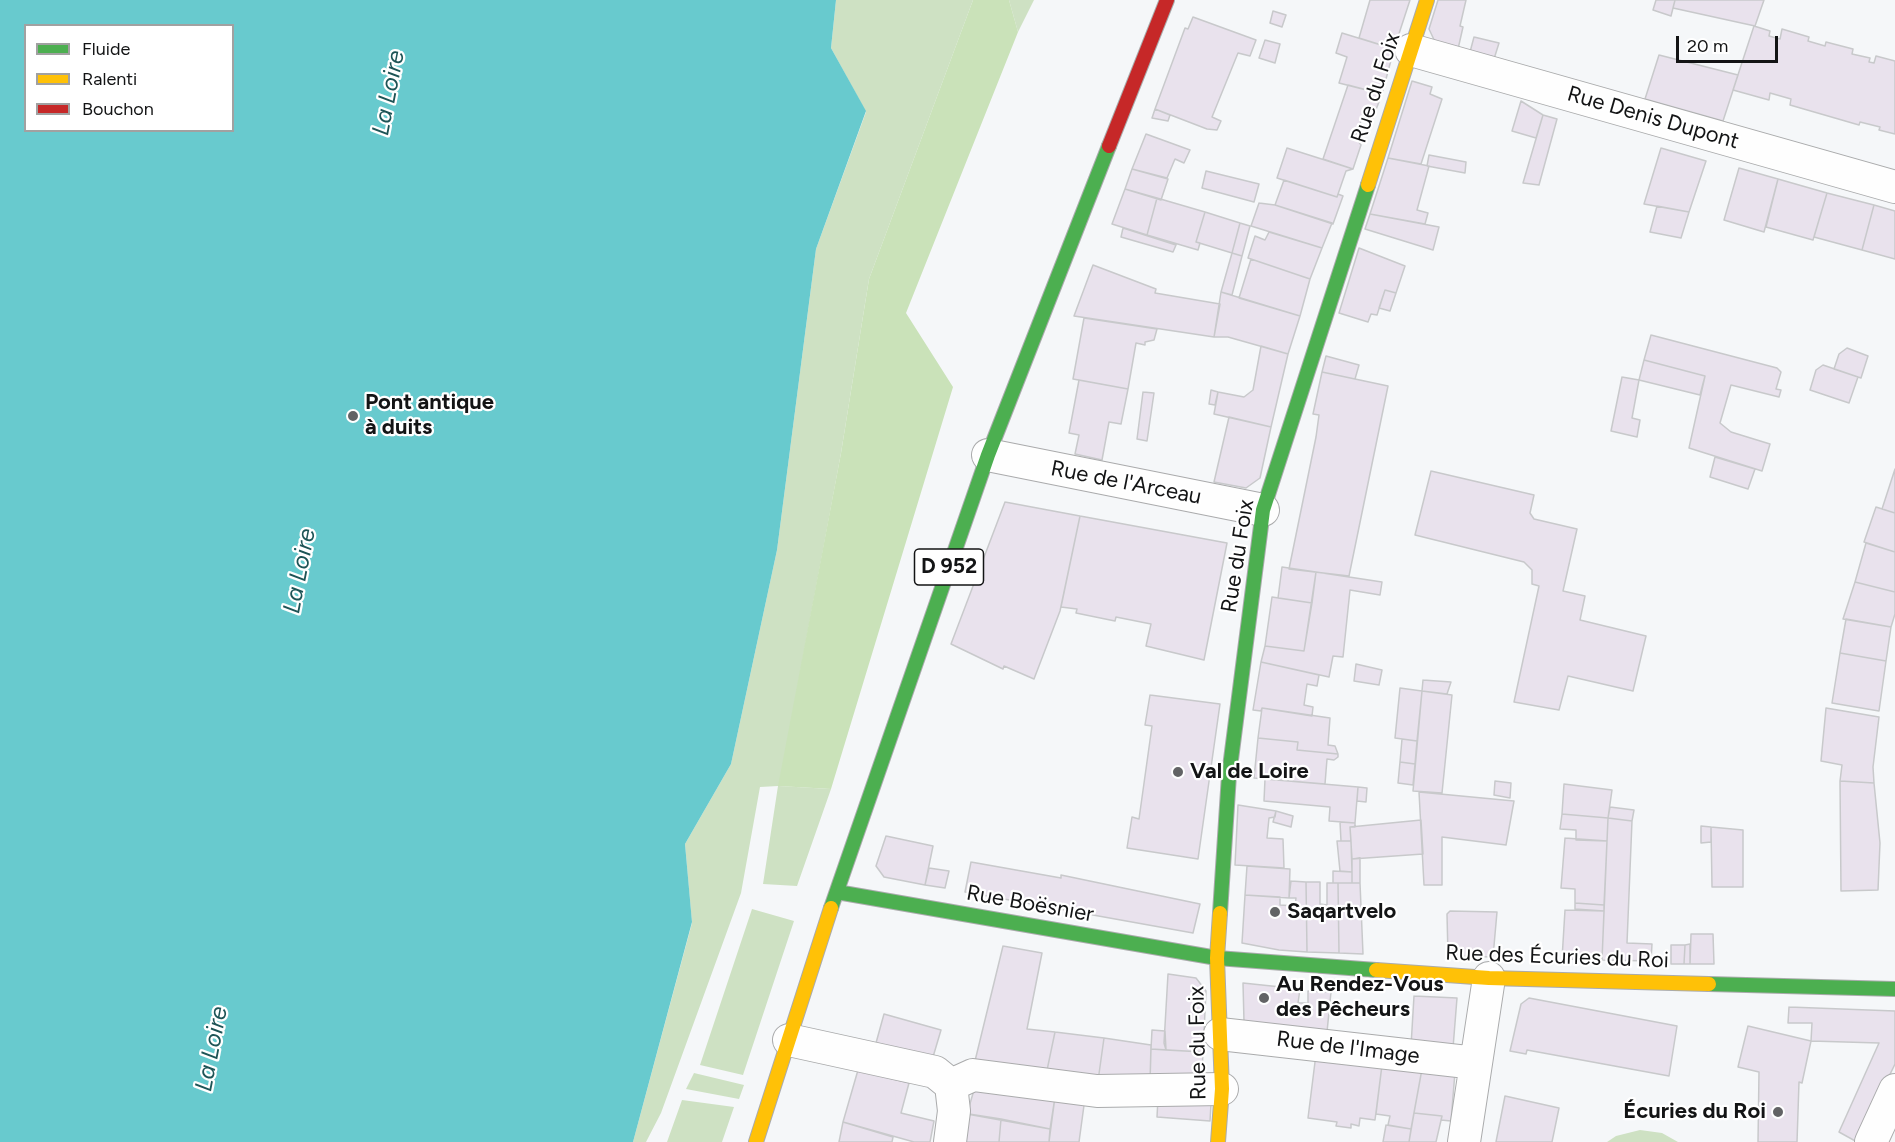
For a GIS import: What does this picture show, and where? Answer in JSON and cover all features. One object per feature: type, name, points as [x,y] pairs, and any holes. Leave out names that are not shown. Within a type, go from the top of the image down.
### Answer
[{"type":"street","name":"D 952","points":[[756,1142],[837,892],[988,455],[1167,0]]},
{"type":"street","name":"Rue du Foix","points":[[1218,1142],[1222,1089],[1217,958],[1228,775],[1263,510],[1427,0]]},
{"type":"street","name":"Rue Denis Dupont","points":[[1411,50],[1895,187]]},
{"type":"street","name":"Rue de l'Arceau","points":[[988,455],[1263,510]]},
{"type":"street","name":"Rue Boësnier","points":[[837,892],[1217,958]]},
{"type":"street","name":"Rue des Écuries du Roi","points":[[1217,958],[1489,978],[1895,989]]},
{"type":"street","points":[[1464,1142],[1489,978]]},
{"type":"street","name":"Rue de l'Image","points":[[1220,1034],[1476,1063]]},
{"type":"street","points":[[789,1040],[934,1072],[951,1085],[954,1111],[950,1142]]},
{"type":"street","points":[[951,1085],[973,1075],[1097,1091],[1222,1089]]},
{"type":"street","points":[[1871,1142],[1895,1090]]},
{"type":"green space","points":[[836,0],[973,0],[869,279],[841,453],[779,786],[831,789],[797,886],[763,884],[778,786],[760,787],[741,893],[661,1113],[646,1142],[633,1142],[692,923],[685,844],[731,764],[777,550],[816,249],[866,112],[831,48]]},
{"type":"green space","points":[[973,0],[1009,0],[1018,32],[906,313],[953,387],[831,789],[778,786],[841,453],[869,279]]},
{"type":"green space","points":[[1009,0],[1034,0],[1018,32]]},
{"type":"green space","points":[[752,909],[794,921],[743,1075],[700,1065]]},
{"type":"green space","points":[[694,1073],[744,1085],[739,1099],[686,1089]]},
{"type":"green space","points":[[682,1100],[734,1107],[722,1142],[667,1142]]},
{"type":"green space","points":[[1640,1130],[1662,1133],[1678,1142],[1607,1142],[1616,1136]]},
{"type":"water","name":"La Loire","points":[[0,0],[836,0],[831,48],[866,111],[816,249],[777,550],[731,764],[685,844],[692,922],[633,1142],[0,1142]]},
{"type":"building","points":[[1370,0],[1410,0],[1394,49],[1359,38]]},
{"type":"building","points":[[1438,0],[1466,0],[1458,49],[1436,44],[1429,29]]},
{"type":"building","points":[[1656,0],[1675,0],[1671,16],[1653,10]]},
{"type":"building","points":[[1675,0],[1764,0],[1755,26],[1673,8]]},
{"type":"building","points":[[1273,11],[1286,15],[1282,27],[1270,23]]},
{"type":"building","points":[[1193,17],[1256,40],[1250,56],[1238,53],[1212,117],[1221,121],[1217,130],[1207,129],[1155,109],[1185,28],[1188,29]]},
{"type":"building","points":[[1754,26],[1770,31],[1769,36],[1780,39],[1782,29],[1809,37],[1808,41],[1825,46],[1826,42],[1853,49],[1852,54],[1870,58],[1869,62],[1874,63],[1876,56],[1895,61],[1895,134],[1879,130],[1880,127],[1860,122],[1859,125],[1790,105],[1791,99],[1770,93],[1769,100],[1733,90]]},
{"type":"building","points":[[1342,33],[1394,49],[1382,94],[1339,83],[1347,57],[1336,53]]},
{"type":"building","points":[[1474,37],[1499,43],[1494,59],[1470,52]]},
{"type":"building","points":[[1265,40],[1280,44],[1275,63],[1259,58]]},
{"type":"building","points":[[1659,55],[1738,75],[1723,121],[1645,99]]},
{"type":"building","points":[[1412,81],[1432,87],[1430,94],[1442,99],[1421,164],[1388,158]]},
{"type":"building","points":[[1348,85],[1382,94],[1372,120],[1361,121],[1355,136],[1361,145],[1353,169],[1323,159]]},
{"type":"building","points":[[1521,101],[1543,115],[1536,138],[1512,131]]},
{"type":"building","points":[[1155,109],[1170,115],[1168,121],[1152,118]]},
{"type":"building","points":[[1543,115],[1557,119],[1539,185],[1523,183]]},
{"type":"building","points":[[1146,134],[1190,150],[1184,163],[1175,159],[1167,178],[1132,169]]},
{"type":"building","points":[[1287,148],[1353,169],[1346,171],[1337,197],[1277,178]]},
{"type":"building","points":[[1661,148],[1706,161],[1689,212],[1644,204]]},
{"type":"building","points":[[1429,155],[1466,162],[1465,173],[1427,166]]},
{"type":"building","points":[[1388,158],[1429,166],[1417,210],[1428,213],[1425,224],[1370,214]]},
{"type":"building","points":[[1739,168],[1778,179],[1764,232],[1724,220]]},
{"type":"building","points":[[1132,169],[1168,179],[1161,200],[1125,189]]},
{"type":"building","points":[[1206,171],[1259,184],[1254,202],[1202,188]]},
{"type":"building","points":[[1778,179],[1827,193],[1813,240],[1766,227]]},
{"type":"building","points":[[1284,180],[1337,197],[1338,194],[1343,196],[1333,224],[1275,205]]},
{"type":"building","points":[[1125,189],[1157,198],[1147,235],[1112,224]]},
{"type":"building","points":[[1827,193],[1874,205],[1862,250],[1814,237]]},
{"type":"building","points":[[1157,198],[1205,212],[1196,242],[1200,243],[1198,250],[1147,235]]},
{"type":"building","points":[[1259,203],[1275,205],[1332,223],[1322,248],[1251,226]]},
{"type":"building","points":[[1874,205],[1895,211],[1895,259],[1862,250]]},
{"type":"building","points":[[1657,206],[1689,212],[1681,238],[1650,232]]},
{"type":"building","points":[[1205,212],[1240,223],[1232,253],[1196,242]]},
{"type":"building","points":[[1370,214],[1439,227],[1433,250],[1365,229]]},
{"type":"building","points":[[1240,223],[1250,226],[1242,256],[1232,253]]},
{"type":"building","points":[[1123,228],[1176,245],[1173,252],[1121,237]]},
{"type":"building","points":[[1269,232],[1322,248],[1310,279],[1248,258],[1255,236],[1265,240]]},
{"type":"building","points":[[1359,248],[1405,266],[1396,293],[1385,290],[1377,315],[1371,314],[1368,322],[1339,313]]},
{"type":"building","points":[[1232,253],[1242,256],[1232,295],[1221,292]]},
{"type":"building","points":[[1251,259],[1310,279],[1300,316],[1239,298]]},
{"type":"building","points":[[1093,265],[1156,289],[1155,293],[1220,304],[1214,337],[1074,316]]},
{"type":"building","points":[[1385,290],[1396,293],[1390,311],[1379,308]]},
{"type":"building","points":[[1221,292],[1300,316],[1288,354],[1228,337],[1214,337]]},
{"type":"building","points":[[1084,318],[1157,329],[1154,340],[1145,342],[1145,345],[1136,343],[1128,389],[1073,379]]},
{"type":"building","points":[[1651,335],[1777,368],[1781,372],[1776,389],[1781,390],[1779,397],[1731,385],[1720,423],[1731,432],[1770,444],[1762,471],[1689,448],[1705,376],[1644,360]]},
{"type":"building","points":[[1261,346],[1288,354],[1271,427],[1214,414],[1218,392],[1244,397],[1253,390]]},
{"type":"building","points":[[1847,348],[1868,356],[1861,378],[1834,369],[1839,354]]},
{"type":"building","points":[[1326,356],[1359,365],[1355,379],[1322,372]]},
{"type":"building","points":[[1644,360],[1705,376],[1700,395],[1639,380]]},
{"type":"building","points":[[1823,365],[1858,377],[1849,403],[1810,390],[1816,370]]},
{"type":"building","points":[[1322,372],[1388,386],[1349,576],[1289,569],[1316,437],[1319,415],[1313,414]]},
{"type":"building","points":[[1622,377],[1639,380],[1632,418],[1640,420],[1637,437],[1611,431]]},
{"type":"building","points":[[1079,380],[1128,389],[1121,424],[1109,422],[1102,460],[1075,454],[1079,435],[1069,433]]},
{"type":"building","points":[[1211,390],[1218,392],[1215,405],[1209,404]]},
{"type":"building","points":[[1143,392],[1154,393],[1147,441],[1137,439]]},
{"type":"building","points":[[1229,417],[1271,427],[1260,478],[1246,488],[1214,482]]},
{"type":"building","points":[[1715,457],[1755,469],[1748,489],[1710,477]]},
{"type":"building","points":[[1895,469],[1895,513],[1882,509]]},
{"type":"building","points":[[1431,471],[1534,495],[1530,513],[1534,519],[1577,529],[1563,591],[1585,596],[1580,620],[1646,636],[1633,691],[1568,676],[1559,710],[1514,702],[1539,586],[1532,584],[1532,570],[1524,562],[1415,535]]},
{"type":"building","points":[[1005,502],[1080,516],[1060,611],[1034,679],[1004,666],[1003,669],[951,644]]},
{"type":"building","points":[[1876,507],[1895,513],[1895,552],[1864,542]]},
{"type":"building","points":[[1080,516],[1227,543],[1204,660],[1146,646],[1151,624],[1116,617],[1115,621],[1076,613],[1077,609],[1061,607]]},
{"type":"building","points":[[1866,543],[1895,552],[1895,592],[1855,582]]},
{"type":"building","points":[[1282,567],[1316,572],[1312,603],[1278,598]]},
{"type":"building","points":[[1316,572],[1382,582],[1380,595],[1350,590],[1343,657],[1333,656],[1329,677],[1261,662],[1265,646],[1304,651]]},
{"type":"building","points":[[1855,582],[1895,592],[1895,614],[1891,627],[1843,619]]},
{"type":"building","points":[[1272,597],[1312,603],[1304,651],[1265,646]]},
{"type":"building","points":[[1846,619],[1891,627],[1886,661],[1840,653]]},
{"type":"building","points":[[1840,653],[1886,661],[1879,711],[1832,703]]},
{"type":"building","points":[[1261,662],[1319,675],[1317,686],[1307,684],[1304,705],[1313,707],[1312,716],[1262,708],[1261,711],[1253,710]]},
{"type":"building","points":[[1356,664],[1382,670],[1379,685],[1354,681]]},
{"type":"building","points":[[1423,680],[1451,682],[1447,694],[1422,691]]},
{"type":"building","points":[[1400,688],[1422,691],[1417,741],[1395,738]]},
{"type":"building","points":[[1422,691],[1452,695],[1442,793],[1413,791]]},
{"type":"building","name":"Val de Loire","points":[[1150,695],[1220,704],[1198,859],[1127,848],[1132,817],[1139,819],[1152,726],[1145,725]]},
{"type":"building","points":[[1262,708],[1330,718],[1328,745],[1335,746],[1338,754],[1297,750],[1298,742],[1258,738]]},
{"type":"building","points":[[1826,708],[1879,717],[1873,767],[1874,783],[1840,781],[1842,765],[1821,761]]},
{"type":"building","points":[[1258,738],[1298,742],[1297,750],[1338,754],[1338,757],[1334,760],[1327,759],[1325,784],[1254,778]]},
{"type":"building","points":[[1402,739],[1417,741],[1415,764],[1400,762]]},
{"type":"building","points":[[1400,762],[1415,764],[1413,785],[1398,783]]},
{"type":"building","points":[[1265,779],[1358,787],[1355,823],[1329,821],[1330,807],[1264,801]]},
{"type":"building","points":[[1495,781],[1511,783],[1510,798],[1494,795]]},
{"type":"building","points":[[1840,781],[1874,783],[1880,843],[1878,890],[1841,891]]},
{"type":"building","points":[[1564,784],[1612,790],[1608,818],[1562,814]]},
{"type":"building","points":[[1358,787],[1367,788],[1366,802],[1357,801]]},
{"type":"building","points":[[1419,792],[1514,801],[1506,845],[1442,837],[1442,885],[1424,885]]},
{"type":"building","points":[[1238,805],[1276,811],[1275,817],[1269,818],[1267,838],[1283,839],[1284,868],[1235,865]]},
{"type":"building","points":[[1610,807],[1634,810],[1632,821],[1608,818]]},
{"type":"building","points":[[1276,811],[1293,816],[1291,827],[1273,822]]},
{"type":"building","points":[[1562,814],[1608,818],[1607,841],[1576,840],[1576,830],[1560,829]]},
{"type":"building","points":[[1608,818],[1632,821],[1627,943],[1652,944],[1651,961],[1602,960]]},
{"type":"building","points":[[1421,820],[1423,854],[1352,859],[1350,827]]},
{"type":"building","points":[[1340,822],[1355,823],[1355,827],[1350,827],[1351,841],[1341,841]]},
{"type":"building","points":[[1701,826],[1711,827],[1711,842],[1701,843]]},
{"type":"building","points":[[1711,827],[1743,830],[1743,887],[1712,887]]},
{"type":"building","points":[[886,836],[933,846],[925,885],[884,877],[876,866]]},
{"type":"building","points":[[1565,838],[1607,841],[1604,905],[1575,903],[1575,889],[1561,888]]},
{"type":"building","points":[[1337,841],[1351,841],[1352,872],[1340,871]]},
{"type":"building","points":[[1360,858],[1360,883],[1352,883],[1352,859]]},
{"type":"building","points":[[971,862],[1061,878],[1061,875],[1200,904],[1193,933],[965,892]]},
{"type":"building","points":[[1247,866],[1290,869],[1289,898],[1245,895]]},
{"type":"building","points":[[929,868],[949,871],[945,888],[925,885]]},
{"type":"building","points":[[1333,871],[1352,872],[1352,883],[1333,883]]},
{"type":"building","name":"Saqartvelo","points":[[1291,881],[1306,882],[1307,952],[1279,950],[1242,943],[1245,895],[1280,897],[1280,905],[1295,906],[1296,898],[1289,898]]},
{"type":"building","points":[[1306,882],[1320,882],[1320,904],[1327,905],[1327,883],[1338,883],[1339,953],[1307,952]]},
{"type":"building","points":[[1338,883],[1360,883],[1363,954],[1339,953]]},
{"type":"building","points":[[1575,903],[1604,905],[1604,911],[1575,909]]},
{"type":"building","points":[[1565,910],[1604,911],[1602,960],[1562,959]]},
{"type":"building","points":[[1450,911],[1497,912],[1493,957],[1448,956],[1447,914]]},
{"type":"building","points":[[1691,934],[1713,934],[1714,964],[1690,964]]},
{"type":"building","points":[[1690,944],[1690,964],[1684,964],[1685,945]]},
{"type":"building","points":[[1671,945],[1685,945],[1684,964],[1671,964]]},
{"type":"building","points":[[1003,946],[1042,953],[1027,1029],[1055,1032],[1046,1075],[974,1065]]},
{"type":"building","points":[[1168,974],[1196,978],[1206,991],[1203,1052],[1166,1050],[1164,1043]]},
{"type":"building","points":[[1243,983],[1300,989],[1298,1003],[1308,1003],[1308,991],[1331,992],[1327,1032],[1244,1022]]},
{"type":"building","points":[[1414,996],[1457,998],[1453,1048],[1411,1046]]},
{"type":"building","points":[[1529,998],[1677,1026],[1669,1076],[1527,1050],[1526,1054],[1510,1051],[1521,1004]]},
{"type":"building","points":[[1789,1007],[1895,1011],[1895,1064],[1857,1142],[1839,1132],[1879,1043],[1811,1041],[1812,1023],[1788,1023]]},
{"type":"building","points":[[884,1014],[941,1030],[933,1057],[876,1043]]},
{"type":"building","name":"Écuries du Roi","points":[[1748,1026],[1811,1041],[1802,1083],[1799,1082],[1797,1142],[1758,1142],[1759,1072],[1738,1067]]},
{"type":"building","points":[[1152,1030],[1165,1031],[1166,1050],[1151,1049]]},
{"type":"building","points":[[1055,1032],[1104,1038],[1098,1081],[1046,1075]]},
{"type":"building","points":[[1104,1038],[1151,1045],[1150,1082],[1098,1081]]},
{"type":"building","points":[[1151,1049],[1203,1052],[1202,1071],[1191,1083],[1150,1082]]},
{"type":"building","points":[[1316,1054],[1382,1065],[1375,1120],[1360,1118],[1359,1126],[1351,1124],[1351,1128],[1336,1126],[1337,1122],[1308,1118]]},
{"type":"building","points":[[1382,1065],[1422,1069],[1411,1129],[1388,1125],[1390,1116],[1376,1114]]},
{"type":"building","points":[[1422,1069],[1455,1072],[1451,1121],[1441,1120],[1442,1116],[1414,1113]]},
{"type":"building","points":[[858,1070],[909,1083],[901,1113],[934,1121],[930,1142],[914,1142],[843,1122]]},
{"type":"building","points":[[976,1083],[1055,1097],[1050,1129],[967,1114]]},
{"type":"building","points":[[1505,1096],[1559,1108],[1552,1142],[1496,1142]]},
{"type":"building","points":[[1055,1097],[1085,1098],[1079,1142],[1049,1142]]},
{"type":"building","points":[[1158,1098],[1211,1104],[1210,1121],[1157,1117]]},
{"type":"building","points":[[1414,1113],[1442,1116],[1436,1142],[1409,1142]]},
{"type":"building","points":[[969,1114],[1001,1119],[999,1142],[964,1142]]},
{"type":"building","points":[[1001,1119],[1050,1129],[1049,1142],[999,1142]]},
{"type":"building","points":[[843,1122],[893,1137],[892,1142],[839,1142]]},
{"type":"building","points":[[1386,1125],[1411,1129],[1409,1142],[1383,1142]]},
{"type":"traffic: fast","points":[[831,908],[988,455],[1109,146]]},
{"type":"traffic: fast","points":[[1220,913],[1229,775],[1263,510],[1368,185]]},
{"type":"traffic: fast","points":[[837,892],[1217,958],[1376,970]]},
{"type":"traffic: fast","points":[[1709,984],[1895,989]]},
{"type":"traffic: slow","points":[[1368,185],[1427,0]]},
{"type":"traffic: slow","points":[[756,1142],[831,908]]},
{"type":"traffic: slow","points":[[1218,1142],[1222,1089],[1217,958],[1220,913]]},
{"type":"traffic: slow","points":[[1376,970],[1489,978],[1709,984]]},
{"type":"traffic: jam","points":[[1109,146],[1167,0]]},
{"type":"place","name":"Pont antique à duits","points":[[353,416]]},
{"type":"place","name":"Val de Loire","points":[[1178,772]]},
{"type":"place","name":"Saqartvelo","points":[[1275,912]]},
{"type":"place","name":"Au Rendez-Vous des Pêcheurs","points":[[1264,998]]},
{"type":"place","name":"Écuries du Roi","points":[[1778,1112]]}]
